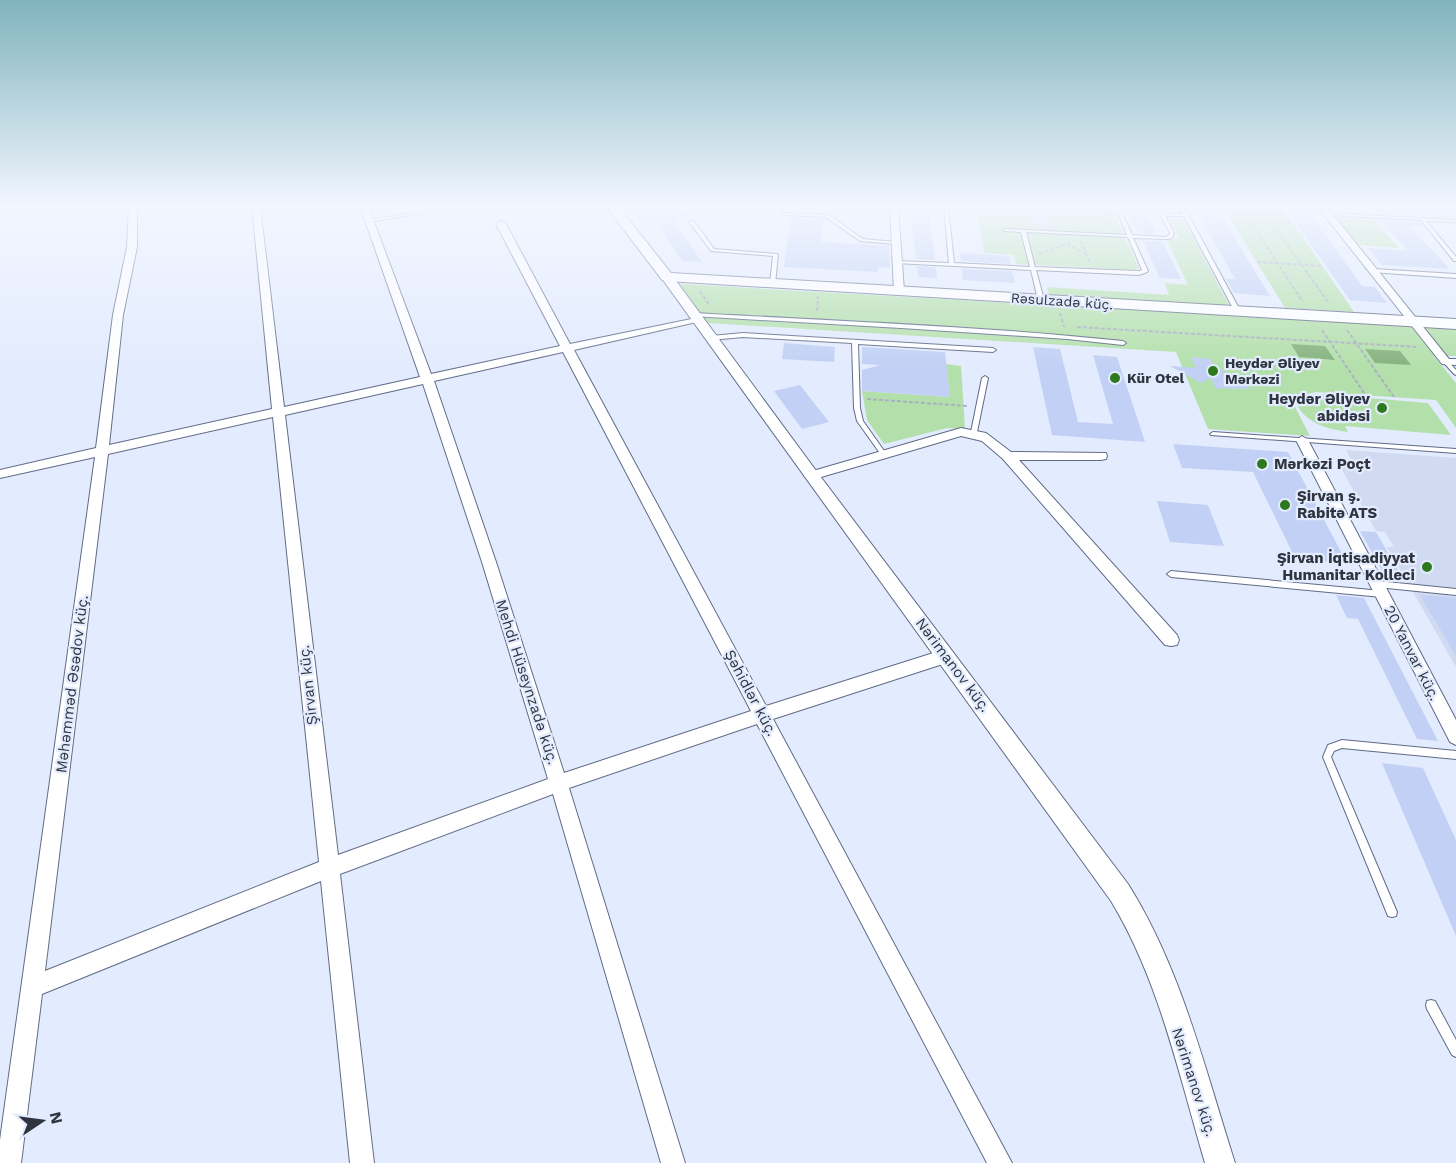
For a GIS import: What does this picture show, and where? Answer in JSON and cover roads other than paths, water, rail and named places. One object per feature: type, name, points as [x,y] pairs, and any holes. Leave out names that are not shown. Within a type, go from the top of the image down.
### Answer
[{"type":"main road","name":"Nərimanov küç.","points":[[655,260],[667,276]]},
{"type":"main road","name":"Rəsulzadə küç.","points":[[667,276],[1456,324]]},
{"type":"street","name":"Məhəmməd Əsədov küç.","points":[[9,1163],[102,452],[118,313],[129,260]]},
{"type":"street","name":"Şirvan küç.","points":[[261,260],[362,1163]]},
{"type":"street","name":"Mehdi Hüseynzadə küç.","points":[[384,260],[428,380],[531,692],[673,1163]]},
{"type":"street","name":"Şəhidlər küç.","points":[[521,260],[1000,1163]]},
{"type":"street","points":[[1365,260],[1435,348],[1451,362]]},
{"type":"street","points":[[897,262],[899,291]]},
{"type":"street","name":"Nərimanov küç.","points":[[667,276],[811,476],[1101,866],[1129,908],[1150,952],[1172,1010],[1220,1163]]},
{"type":"street","points":[[0,474],[428,380],[695,317]]},
{"type":"street","points":[[811,476],[961,432],[974,432],[986,436],[1008,456],[1171,640]]},
{"type":"street","name":"20 Yanvar küç.","points":[[1302,440],[1379,589],[1452,721],[1456,737]]},
{"type":"street","points":[[1008,456],[1101,456]]},
{"type":"street","points":[[32,987],[328,868],[559,784],[762,714],[946,656]]},
{"type":"lane","points":[[773,283],[775,260]]},
{"type":"lane","points":[[952,260],[952,265]]},
{"type":"lane","points":[[1031,260],[1041,300]]},
{"type":"lane","points":[[897,262],[1139,273],[1145,271],[1141,260]]},
{"type":"lane","points":[[1210,260],[1238,312]]},
{"type":"lane","points":[[1373,271],[1456,276]]},
{"type":"lane","points":[[695,317],[902,326],[1123,343]]},
{"type":"lane","points":[[711,338],[743,335],[993,350]]},
{"type":"lane","points":[[855,341],[860,421],[884,455]]},
{"type":"lane","points":[[1451,362],[1456,373]]},
{"type":"lane","points":[[974,432],[985,378]]},
{"type":"lane","points":[[1213,434],[1456,451]]},
{"type":"lane","points":[[1171,574],[1379,589],[1456,592]]},
{"type":"lane","points":[[1392,912],[1327,757],[1331,748],[1342,744],[1456,755]]},
{"type":"lane","points":[[1431,1005],[1456,1051]]},
{"type":"place","name":"Heydər Əliyev Mərkəzi","points":[[1213,371]]},
{"type":"place","name":"Kür Otel","points":[[1115,378]]},
{"type":"place","name":"Heydər Əliyev abidəsi","points":[[1382,408]]},
{"type":"place","name":"Mərkəzi Poçt","points":[[1262,464]]},
{"type":"place","name":"Şirvan ş. Rabitə ATS","points":[[1285,505]]},
{"type":"place","name":"Şirvan İqtisadiyyat Humanitar Kolleci","points":[[1427,567]]}]
